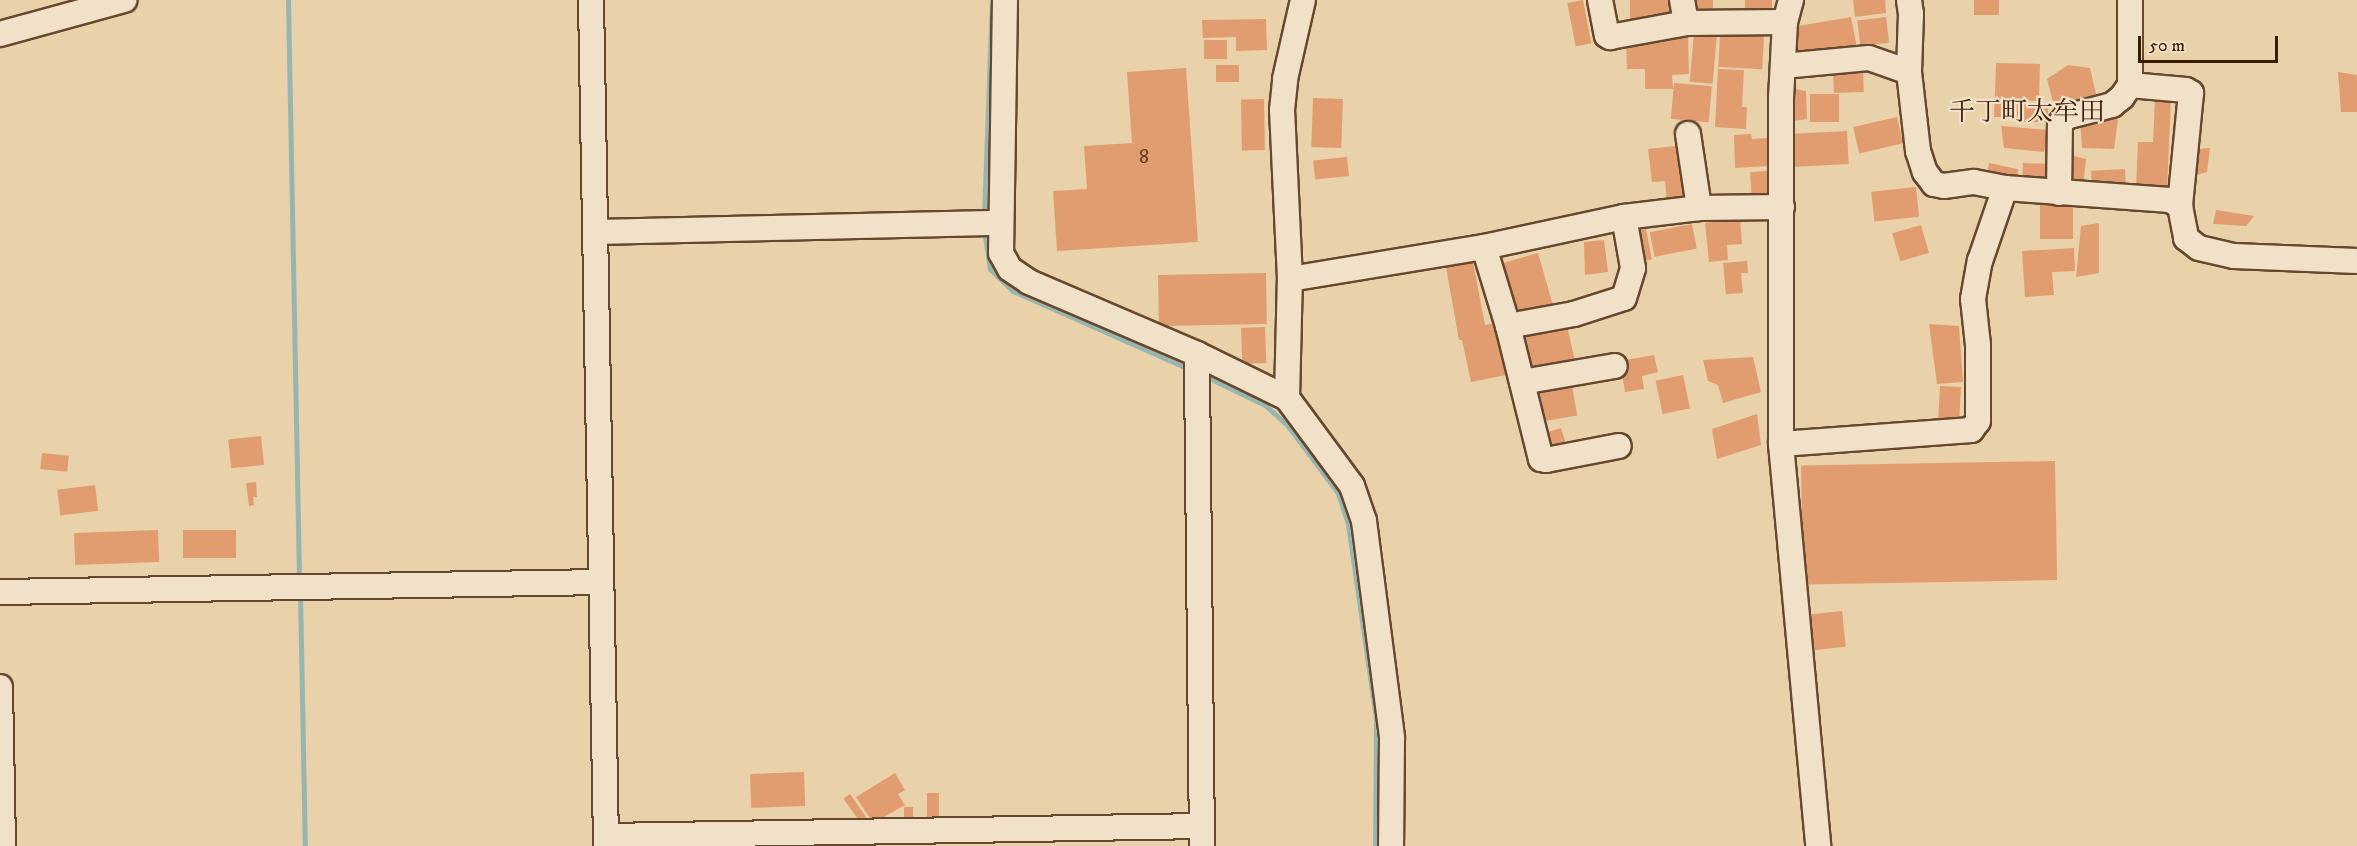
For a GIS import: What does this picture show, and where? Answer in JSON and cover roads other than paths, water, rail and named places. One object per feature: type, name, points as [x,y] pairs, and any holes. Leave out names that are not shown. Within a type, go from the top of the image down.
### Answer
[{"type":"street","points":[[0,34],[124,0]]},
{"type":"street","points":[[591,0],[597,232],[606,841],[1202,836],[1197,367]]},
{"type":"street","points":[[1005,0],[989,224],[1010,269],[1029,282],[1197,367],[1287,398],[1352,486],[1364,521],[1392,738],[1391,846]]},
{"type":"street","points":[[1287,398],[1290,279],[1282,110],[1285,79],[1303,0]]},
{"type":"street","points":[[1600,0],[1606,35],[1610,37],[1684,11],[1788,11],[1783,66],[1781,444],[1818,846]]},
{"type":"street","points":[[1909,0],[1911,14],[1909,72],[1918,151],[1925,172],[1934,184],[1944,186],[1974,182],[2005,188],[2059,193],[2170,200],[2180,206]]},
{"type":"street","points":[[2059,193],[2060,124],[2066,117],[2112,105],[2122,97],[2130,85],[2130,0]]},
{"type":"street","points":[[1783,66],[1869,58],[1909,72]]},
{"type":"street","points":[[2130,85],[2186,90],[2191,93],[2180,206],[2186,238],[2199,248],[2234,256],[2357,261]]},
{"type":"street","points":[[1688,134],[1700,208]]},
{"type":"street","points":[[1781,444],[1971,430],[1978,421],[1978,345],[1973,299],[1980,261],[2005,188]]},
{"type":"street","points":[[1290,279],[1484,247],[1623,217],[1700,208],[1782,207]]},
{"type":"street","points":[[1508,326],[1574,314],[1624,298],[1633,268],[1623,217]]},
{"type":"street","points":[[597,232],[989,224]]},
{"type":"street","points":[[1484,247],[1508,326],[1541,459],[1546,460],[1619,446]]},
{"type":"street","points":[[1522,382],[1615,366]]},
{"type":"street","points":[[0,592],[602,582]]},
{"type":"street","points":[[0,687],[3,846]]},
{"type":"waterway","points":[[288,0],[299,580]]},
{"type":"waterway","points":[[984,217],[992,0]]},
{"type":"waterway","points":[[984,229],[990,269],[1013,291],[1191,370]]},
{"type":"waterway","points":[[1205,376],[1265,405],[1288,426],[1338,493],[1348,524],[1376,718],[1375,846]]},
{"type":"waterway","points":[[300,593],[305,846]]},
{"type":"district","name":"千丁町太牟田","points":[[2027,113]]}]
